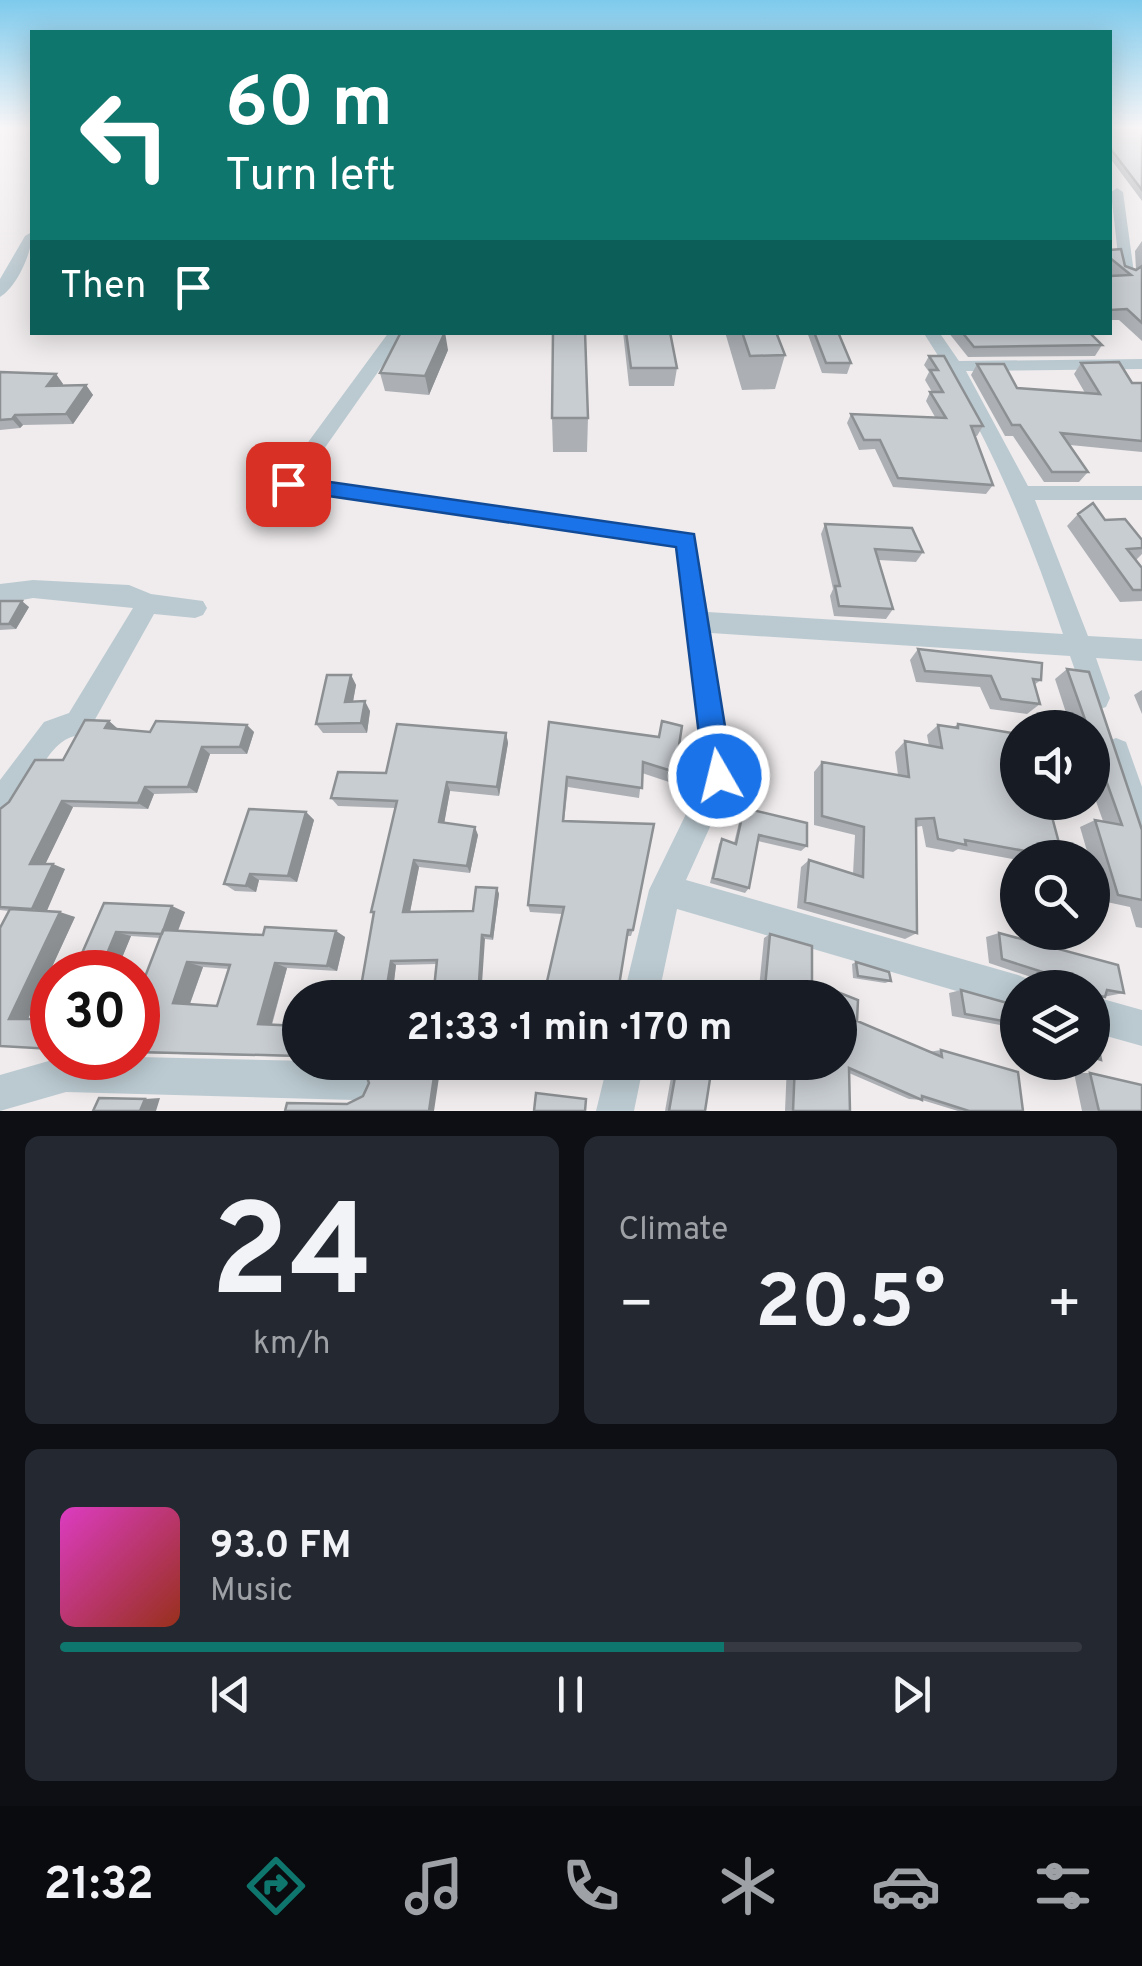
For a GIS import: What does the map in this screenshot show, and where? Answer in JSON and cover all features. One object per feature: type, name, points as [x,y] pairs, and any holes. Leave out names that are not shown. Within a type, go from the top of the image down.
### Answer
[{"type":"street","points":[[1135,273],[1114,192],[1137,195]]},
{"type":"street","points":[[0,292],[30,240]]},
{"type":"street","points":[[396,335],[288,484],[686,540],[719,776],[665,890],[644,980]]},
{"type":"street","points":[[934,335],[956,366],[1024,493],[1142,830]]},
{"type":"street","points":[[956,366],[1142,364]]},
{"type":"street","points":[[1024,493],[1142,493]]},
{"type":"street","points":[[0,594],[33,590],[129,595],[148,604],[195,608]]},
{"type":"street","points":[[0,807],[26,765],[54,731],[78,723],[148,604]]},
{"type":"street","points":[[697,622],[1142,650]]},
{"type":"street","points":[[665,890],[1000,987]]},
{"type":"street","points":[[1110,1019],[1142,1028]]},
{"type":"street","points":[[0,1094],[66,1074],[354,1081]]},
{"type":"street","points":[[615,1111],[622,1080]]},
{"type":"building","points":[[1121,249],[1125,266],[1136,270],[1142,266],[1142,323],[1127,309],[1112,310],[1112,276],[1131,275],[1112,260],[1112,250]]},
{"type":"building","points":[[399,335],[444,335],[425,376],[380,373]]},
{"type":"building","points":[[553,335],[585,335],[588,418],[552,418]]},
{"type":"building","points":[[626,335],[671,335],[677,368],[631,368]]},
{"type":"building","points":[[743,335],[777,335],[785,355],[750,356]]},
{"type":"building","points":[[815,335],[839,335],[851,363],[826,363]]},
{"type":"building","points":[[964,335],[1092,335],[1102,345],[974,347]]},
{"type":"building","points":[[929,356],[944,356],[983,426],[971,426],[993,485],[898,478],[880,440],[864,440],[851,414],[946,418],[930,392],[943,392],[930,370],[938,370]]},
{"type":"building","points":[[1119,362],[1132,383],[1142,383],[1142,441],[1061,433],[1088,472],[1052,472],[1020,425],[1012,425],[977,364],[1004,364],[1017,388],[1100,394],[1081,363]]},
{"type":"building","points":[[0,372],[56,374],[47,386],[86,385],[66,414],[15,415],[0,420]]},
{"type":"building","points":[[1093,503],[1105,520],[1125,519],[1142,540],[1142,548],[1127,549],[1142,568],[1142,590],[1133,590],[1078,514]]},
{"type":"building","points":[[825,524],[912,528],[923,552],[875,549],[893,609],[839,606],[835,586],[840,586]]},
{"type":"building","points":[[0,601],[22,601],[9,624],[0,624]]},
{"type":"building","points":[[918,649],[1042,663],[1041,680],[1033,679],[1040,704],[1001,699],[991,676],[925,671]]},
{"type":"building","points":[[1067,669],[1089,672],[1102,710],[1082,710]]},
{"type":"building","points":[[327,675],[351,675],[345,702],[365,701],[361,723],[316,724]]},
{"type":"building","points":[[85,720],[109,721],[105,728],[150,732],[156,721],[247,725],[240,747],[202,747],[188,787],[145,787],[138,803],[62,801],[30,864],[53,864],[32,909],[0,907],[0,809],[9,802],[35,760],[63,760]]},
{"type":"building","points":[[662,721],[682,726],[675,772],[643,762],[642,788],[567,777],[563,821],[654,824],[620,980],[547,980],[564,907],[528,905],[549,722],[659,737]]},
{"type":"building","points":[[397,724],[506,733],[497,787],[447,782],[439,822],[475,827],[467,866],[414,860],[403,912],[473,911],[476,887],[497,888],[491,936],[482,935],[479,980],[435,980],[437,960],[391,961],[388,980],[362,980],[371,912],[397,801],[331,798],[338,772],[386,773]]},
{"type":"building","points":[[958,724],[1000,731],[1000,820],[1053,820],[1058,840],[1000,840],[1000,846],[965,840],[966,845],[938,839],[934,818],[916,819],[917,933],[805,902],[809,860],[863,877],[864,827],[822,816],[822,762],[909,777],[905,741],[942,748],[938,725],[958,728]]},
{"type":"building","points":[[1110,735],[1142,830],[1142,900],[1118,895],[1110,869],[1110,840],[1101,840],[1095,820],[1122,825],[1110,791]]},
{"type":"building","points":[[744,808],[807,823],[807,846],[759,835],[749,888],[713,878],[722,839],[736,844]]},
{"type":"building","points":[[249,809],[306,812],[288,876],[250,874],[246,886],[224,884]]},
{"type":"building","points":[[104,903],[172,906],[162,934],[116,932],[109,950],[83,950]]},
{"type":"building","points":[[10,909],[60,912],[42,950],[30,950],[30,975],[9,1019],[30,1019],[30,1048],[0,1046],[0,928]]},
{"type":"building","points":[[265,927],[336,931],[327,966],[275,963],[258,1024],[282,1025],[282,1056],[160,1053],[160,950],[155,950],[163,930],[263,935]],"holes":[[[187,962],[230,965],[217,1006],[173,1003]]]},
{"type":"building","points":[[770,934],[812,946],[812,980],[766,980]]},
{"type":"building","points":[[1001,950],[1062,950],[1118,965],[1124,993],[1110,991],[1110,970],[1037,970],[1002,959]]},
{"type":"building","points":[[856,962],[889,972],[891,981],[858,976]]},
{"type":"building","points":[[961,990],[1000,1001],[1000,1020],[965,1014]]},
{"type":"building","points":[[857,1021],[942,1057],[941,1050],[1000,1067],[1000,1080],[1019,1080],[1023,1111],[969,1111],[922,1096],[922,1100],[857,1072]]},
{"type":"building","points":[[1110,1078],[1142,1085],[1142,1111],[1099,1111],[1092,1080]]},
{"type":"building","points":[[368,1080],[434,1080],[429,1111],[285,1111],[287,1103],[347,1104],[363,1096]]},
{"type":"building","points":[[675,1080],[710,1080],[705,1111],[669,1111]]},
{"type":"building","points":[[794,1080],[849,1080],[850,1111],[793,1111]]},
{"type":"building","points":[[536,1093],[586,1099],[585,1111],[534,1111]]},
{"type":"building","points":[[99,1098],[145,1099],[140,1111],[93,1111]]},
{"type":"route","points":[[288,484],[686,540],[719,776]]}]
